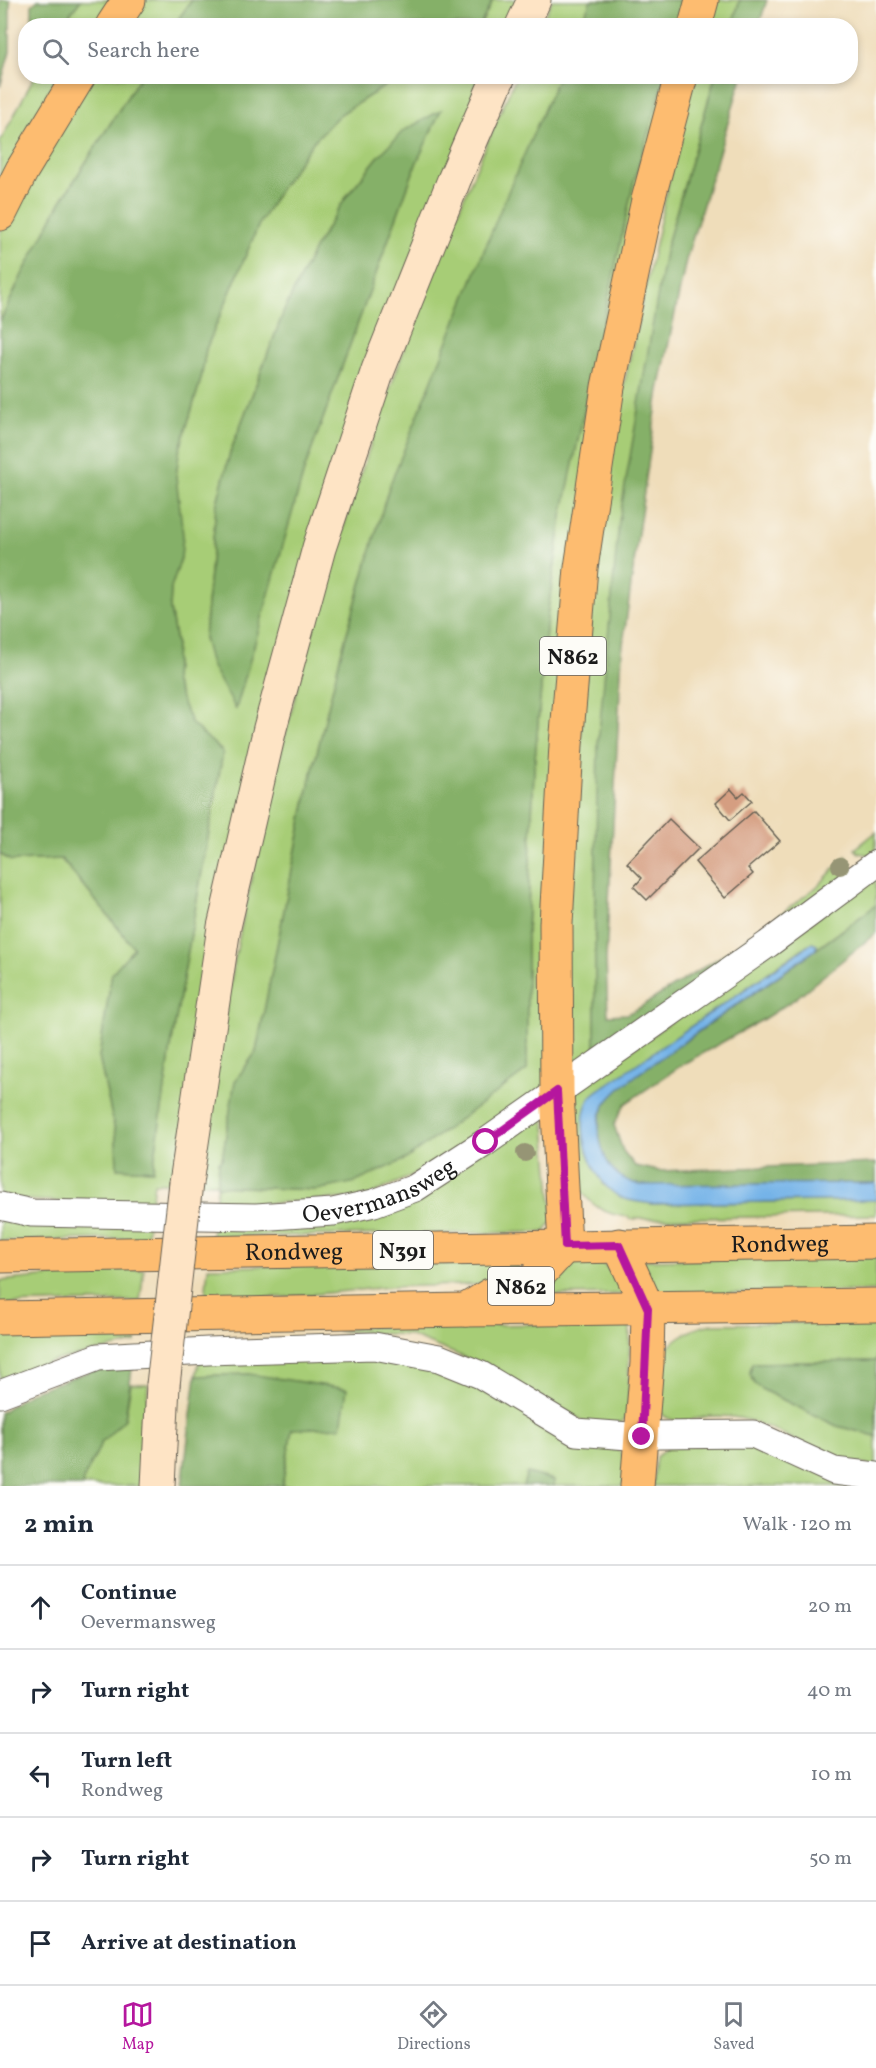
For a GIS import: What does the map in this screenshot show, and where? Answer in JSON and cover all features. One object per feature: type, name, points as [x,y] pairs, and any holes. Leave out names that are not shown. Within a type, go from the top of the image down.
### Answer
[{"type":"main road","points":[[117,18],[129,0]]},
{"type":"main road","points":[[526,18],[534,0]]},
{"type":"main road","points":[[697,18],[702,0]]},
{"type":"main road","points":[[0,214],[22,170],[74,84]]},
{"type":"main road","points":[[158,1486],[164,1385],[186,1183],[224,927],[270,728],[319,548],[378,370],[454,180],[496,84]]},
{"type":"main road","name":"N862","points":[[466,1310],[490,1295],[531,1282],[565,1246],[557,1091],[556,924],[566,745],[581,568],[608,387],[648,200],[679,84]]},
{"type":"main road","name":"Rondweg","points":[[0,1256],[876,1242]]},
{"type":"main road","points":[[619,1245],[648,1309],[642,1437],[637,1486]]},
{"type":"main road","points":[[0,1318],[876,1305]]},
{"type":"street","name":"Oevermansweg","points":[[0,1206],[32,1213],[244,1216],[333,1212],[374,1203],[415,1188],[486,1142],[768,944],[876,864]]},
{"type":"street","points":[[0,1394],[98,1357],[374,1346],[439,1358],[482,1375],[576,1432],[642,1437],[753,1434],[834,1471],[876,1476]]},
{"type":"green space","points":[[0,0],[10,0],[10,51],[0,87]]},
{"type":"green space","points":[[38,0],[81,0],[67,18],[32,18],[32,5]]},
{"type":"green space","points":[[81,0],[120,0],[108,18],[67,18]]},
{"type":"green space","points":[[139,0],[192,0],[179,18],[127,18]]},
{"type":"green space","points":[[192,0],[493,0],[484,18],[179,18]]},
{"type":"green space","points":[[493,0],[521,0],[512,18],[484,18]]},
{"type":"green space","points":[[552,0],[694,0],[688,18],[544,18]]},
{"type":"green space","points":[[591,0],[687,0],[682,18],[583,18]]},
{"type":"green space","points":[[716,0],[740,0],[734,18],[710,18]]},
{"type":"green space","points":[[740,0],[767,0],[761,18],[734,18]]},
{"type":"green space","points":[[30,84],[66,84],[0,198],[0,142]]},
{"type":"green space","points":[[85,84],[136,84],[60,203],[0,322],[0,233],[30,173]]},
{"type":"green space","points":[[136,84],[388,84],[339,115],[313,142],[259,224],[206,349],[201,379],[179,452],[176,477],[183,535],[181,558],[171,588],[170,609],[176,643],[174,681],[191,723],[223,752],[171,1047],[153,1170],[117,1168],[116,1135],[99,1057],[112,973],[134,948],[62,859],[11,861],[0,854],[0,322],[60,203]]},
{"type":"green space","points":[[388,84],[483,84],[379,338],[171,1183],[154,1183],[151,1205],[0,1199],[0,854],[11,861],[61,859],[135,948],[112,973],[99,1057],[116,1135],[117,1168],[153,1170],[171,1047],[223,752],[191,724],[174,681],[176,643],[170,609],[171,588],[181,558],[176,477],[179,452],[201,379],[206,349],[259,224],[313,142],[339,115]],"holes":[[[440,111],[416,164],[305,468],[235,708],[204,638],[216,507],[230,453],[284,311],[314,249],[346,197],[378,157]]]},
{"type":"green space","points":[[513,84],[670,84],[615,315],[549,1086],[445,1160],[366,1197],[215,1207],[217,1186],[317,1190],[527,1070],[527,932],[534,770],[547,617],[562,517],[389,487],[341,654],[307,794],[256,1052],[235,1082],[222,1159],[219,1162],[218,1183],[200,1183],[237,947],[276,771],[313,629],[379,419],[430,281]]},
{"type":"green space","points":[[555,84],[663,84],[634,181],[600,336],[562,516],[547,617],[534,770],[527,932],[527,1070],[406,1159],[356,1182],[317,1190],[217,1186],[219,1162],[222,1159],[235,1081],[256,1052],[307,794],[341,654],[389,487],[504,201]]},
{"type":"green space","points":[[690,84],[713,84],[665,252],[595,896],[595,1055],[565,1073],[564,957],[600,493]]},
{"type":"green space","points":[[713,84],[740,84],[686,260],[659,390],[639,526],[622,652],[606,959],[608,1015],[627,1014],[639,1008],[720,957],[728,964],[595,1055],[598,744],[619,521],[665,252]]},
{"type":"green space","points":[[441,110],[416,164],[305,468],[236,709],[211,665],[204,638],[216,507],[230,453],[284,311],[314,249],[346,197],[378,157],[403,131]]},
{"type":"green space","points":[[876,832],[876,854],[874,856],[859,853],[855,849]]},
{"type":"green space","points":[[846,856],[849,860],[845,879],[728,964],[720,957],[819,885]]},
{"type":"green space","points":[[876,876],[876,905],[815,950],[817,947],[812,943],[809,944],[593,1095],[603,1184],[622,1198],[652,1204],[876,1200],[876,1215],[630,1219],[612,1214],[592,1203],[577,1184],[567,1096]]},
{"type":"green space","points":[[876,905],[876,933],[795,999],[685,1063],[625,1104],[614,1125],[623,1151],[635,1166],[659,1171],[876,1163],[876,1183],[649,1186],[629,1182],[619,1176],[612,1169],[603,1151],[599,1130],[603,1110],[615,1093],[645,1069],[806,957]]},
{"type":"green space","points":[[544,1113],[553,1219],[545,1232],[212,1237],[213,1224],[343,1218]]},
{"type":"green space","points":[[0,1216],[148,1223],[147,1238],[0,1241]]},
{"type":"green space","points":[[876,1257],[876,1291],[650,1294],[640,1260]]},
{"type":"green space","points":[[597,1261],[614,1274],[623,1294],[555,1295],[550,1288],[568,1262]]},
{"type":"green space","points":[[518,1262],[521,1265],[502,1282],[495,1284],[390,1287],[285,1297],[205,1300],[208,1267]]},
{"type":"green space","points":[[125,1269],[144,1270],[140,1301],[0,1304],[0,1281]]},
{"type":"green space","points":[[876,1322],[876,1361],[752,1363],[750,1373],[752,1380],[765,1391],[837,1426],[876,1436],[876,1467],[827,1455],[761,1424],[747,1420],[710,1416],[678,1421],[666,1417],[659,1409],[658,1389],[664,1356],[674,1342],[688,1332],[712,1324]]},
{"type":"green space","points":[[630,1323],[628,1414],[621,1423],[595,1427],[461,1356],[408,1335],[337,1331],[364,1327]]},
{"type":"green space","points":[[137,1331],[136,1343],[57,1360],[0,1379],[0,1332]]},
{"type":"green space","points":[[306,1357],[399,1361],[430,1367],[516,1405],[582,1445],[618,1450],[625,1462],[624,1486],[554,1486],[554,1480],[527,1473],[523,1486],[282,1486],[292,1429],[249,1374],[196,1376],[199,1362]]},
{"type":"green space","points":[[876,1361],[876,1436],[837,1426],[765,1391],[755,1384],[750,1374],[752,1363]]},
{"type":"green space","points":[[133,1362],[125,1419],[102,1442],[83,1480],[83,1486],[0,1486],[0,1413],[31,1392],[91,1371]]},
{"type":"green space","points":[[249,1374],[347,1389],[341,1427],[292,1429],[282,1486],[182,1486],[196,1376]]},
{"type":"green space","points":[[131,1384],[148,1384],[143,1486],[83,1486],[83,1480],[102,1442],[125,1419]]},
{"type":"green space","points":[[747,1443],[867,1486],[653,1486],[656,1457],[670,1446]]},
{"type":"green space","points":[[527,1473],[554,1480],[554,1486],[523,1486]]},
{"type":"water","points":[[812,943],[817,945],[815,950],[645,1069],[615,1093],[601,1114],[599,1131],[601,1143],[613,1170],[622,1178],[640,1185],[876,1183],[876,1200],[652,1204],[624,1199],[610,1190],[593,1167],[584,1137],[585,1109],[590,1098]]},
{"type":"building","points":[[731,789],[738,797],[744,792],[752,801],[730,820],[716,803]]},
{"type":"building","points":[[754,811],[780,841],[748,868],[753,874],[725,898],[695,862]]},
{"type":"building","points":[[669,819],[699,848],[647,900],[634,887],[642,878],[627,863]]},
{"type":"route","points":[[486,1142],[557,1091],[565,1246],[619,1245],[648,1309],[642,1437]]}]
